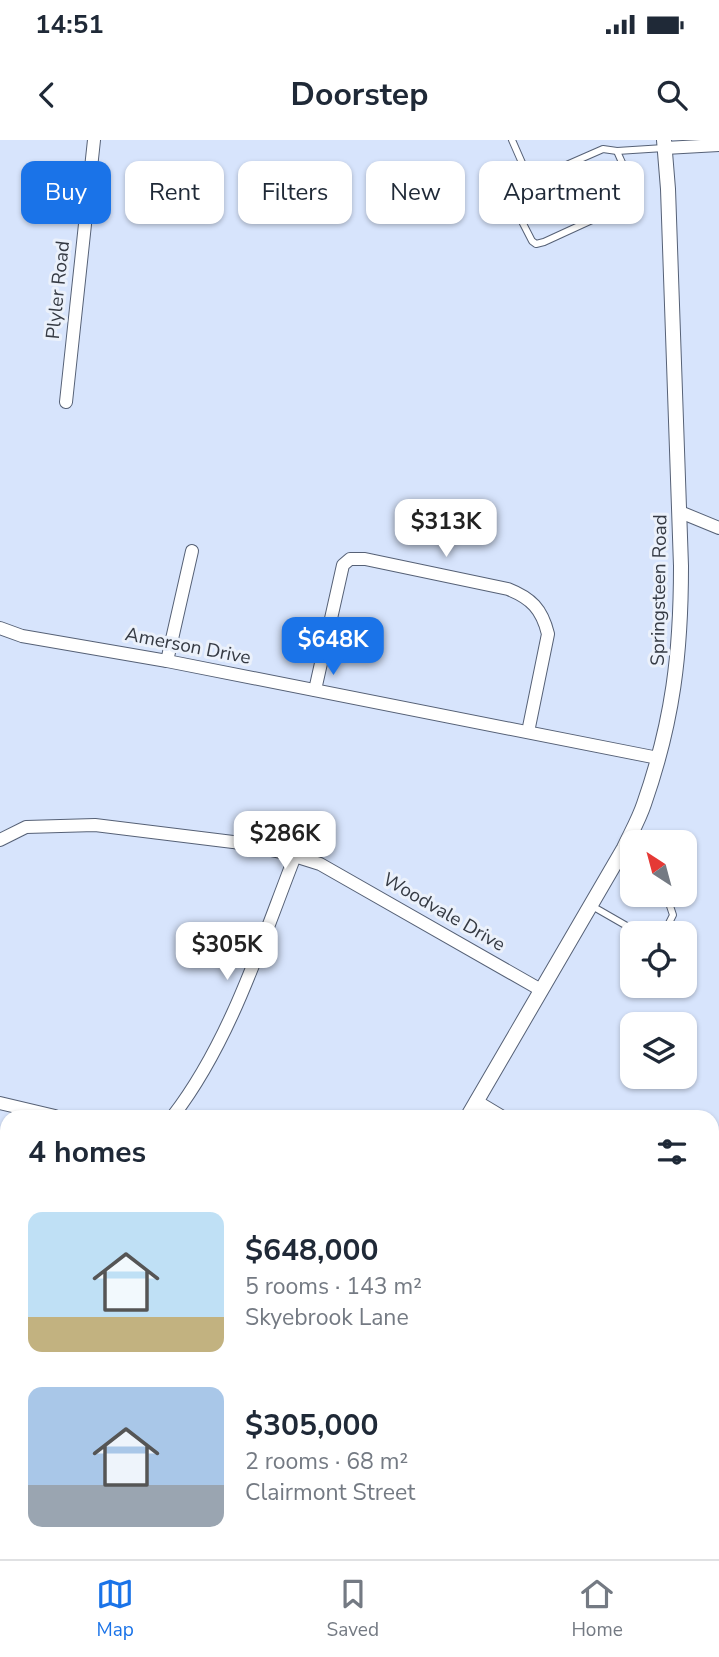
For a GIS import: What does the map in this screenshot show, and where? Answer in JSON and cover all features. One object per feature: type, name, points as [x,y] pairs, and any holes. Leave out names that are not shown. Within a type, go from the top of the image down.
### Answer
[{"type":"street","name":"Plyler Road","points":[[66,402],[94,140]]},
{"type":"street","points":[[665,144],[719,145]]},
{"type":"street","name":"Springsteen Road","points":[[635,830],[670,713],[681,629],[680,512],[665,144]]},
{"type":"street","points":[[680,512],[719,528]]},
{"type":"street","points":[[167,661],[192,551]]},
{"type":"street","points":[[315,690],[343,565],[350,559],[365,559],[508,589],[527,597],[537,606],[548,634],[528,732]]},
{"type":"street","name":"Amerson Drive","points":[[0,628],[22,636],[167,661],[658,758]]},
{"type":"street","name":"Woodvale Drive","points":[[0,840],[26,827],[95,825],[233,842],[295,856],[320,864],[541,990]]},
{"type":"street","points":[[178,1110],[193,1091],[235,1006],[295,856]]},
{"type":"street","name":"Springsteen Road","points":[[471,1110],[620,861]]},
{"type":"street","points":[[476,1101],[491,1110]]},
{"type":"street","points":[[0,1103],[30,1110]]},
{"type":"lane","points":[[512,140],[521,161]]},
{"type":"lane","points":[[576,161],[603,149],[617,151],[665,144]]},
{"type":"lane","points":[[617,151],[621,161]]},
{"type":"lane","points":[[523,224],[532,241],[540,243],[583,224]]},
{"type":"lane","points":[[592,906],[620,922]]}]
